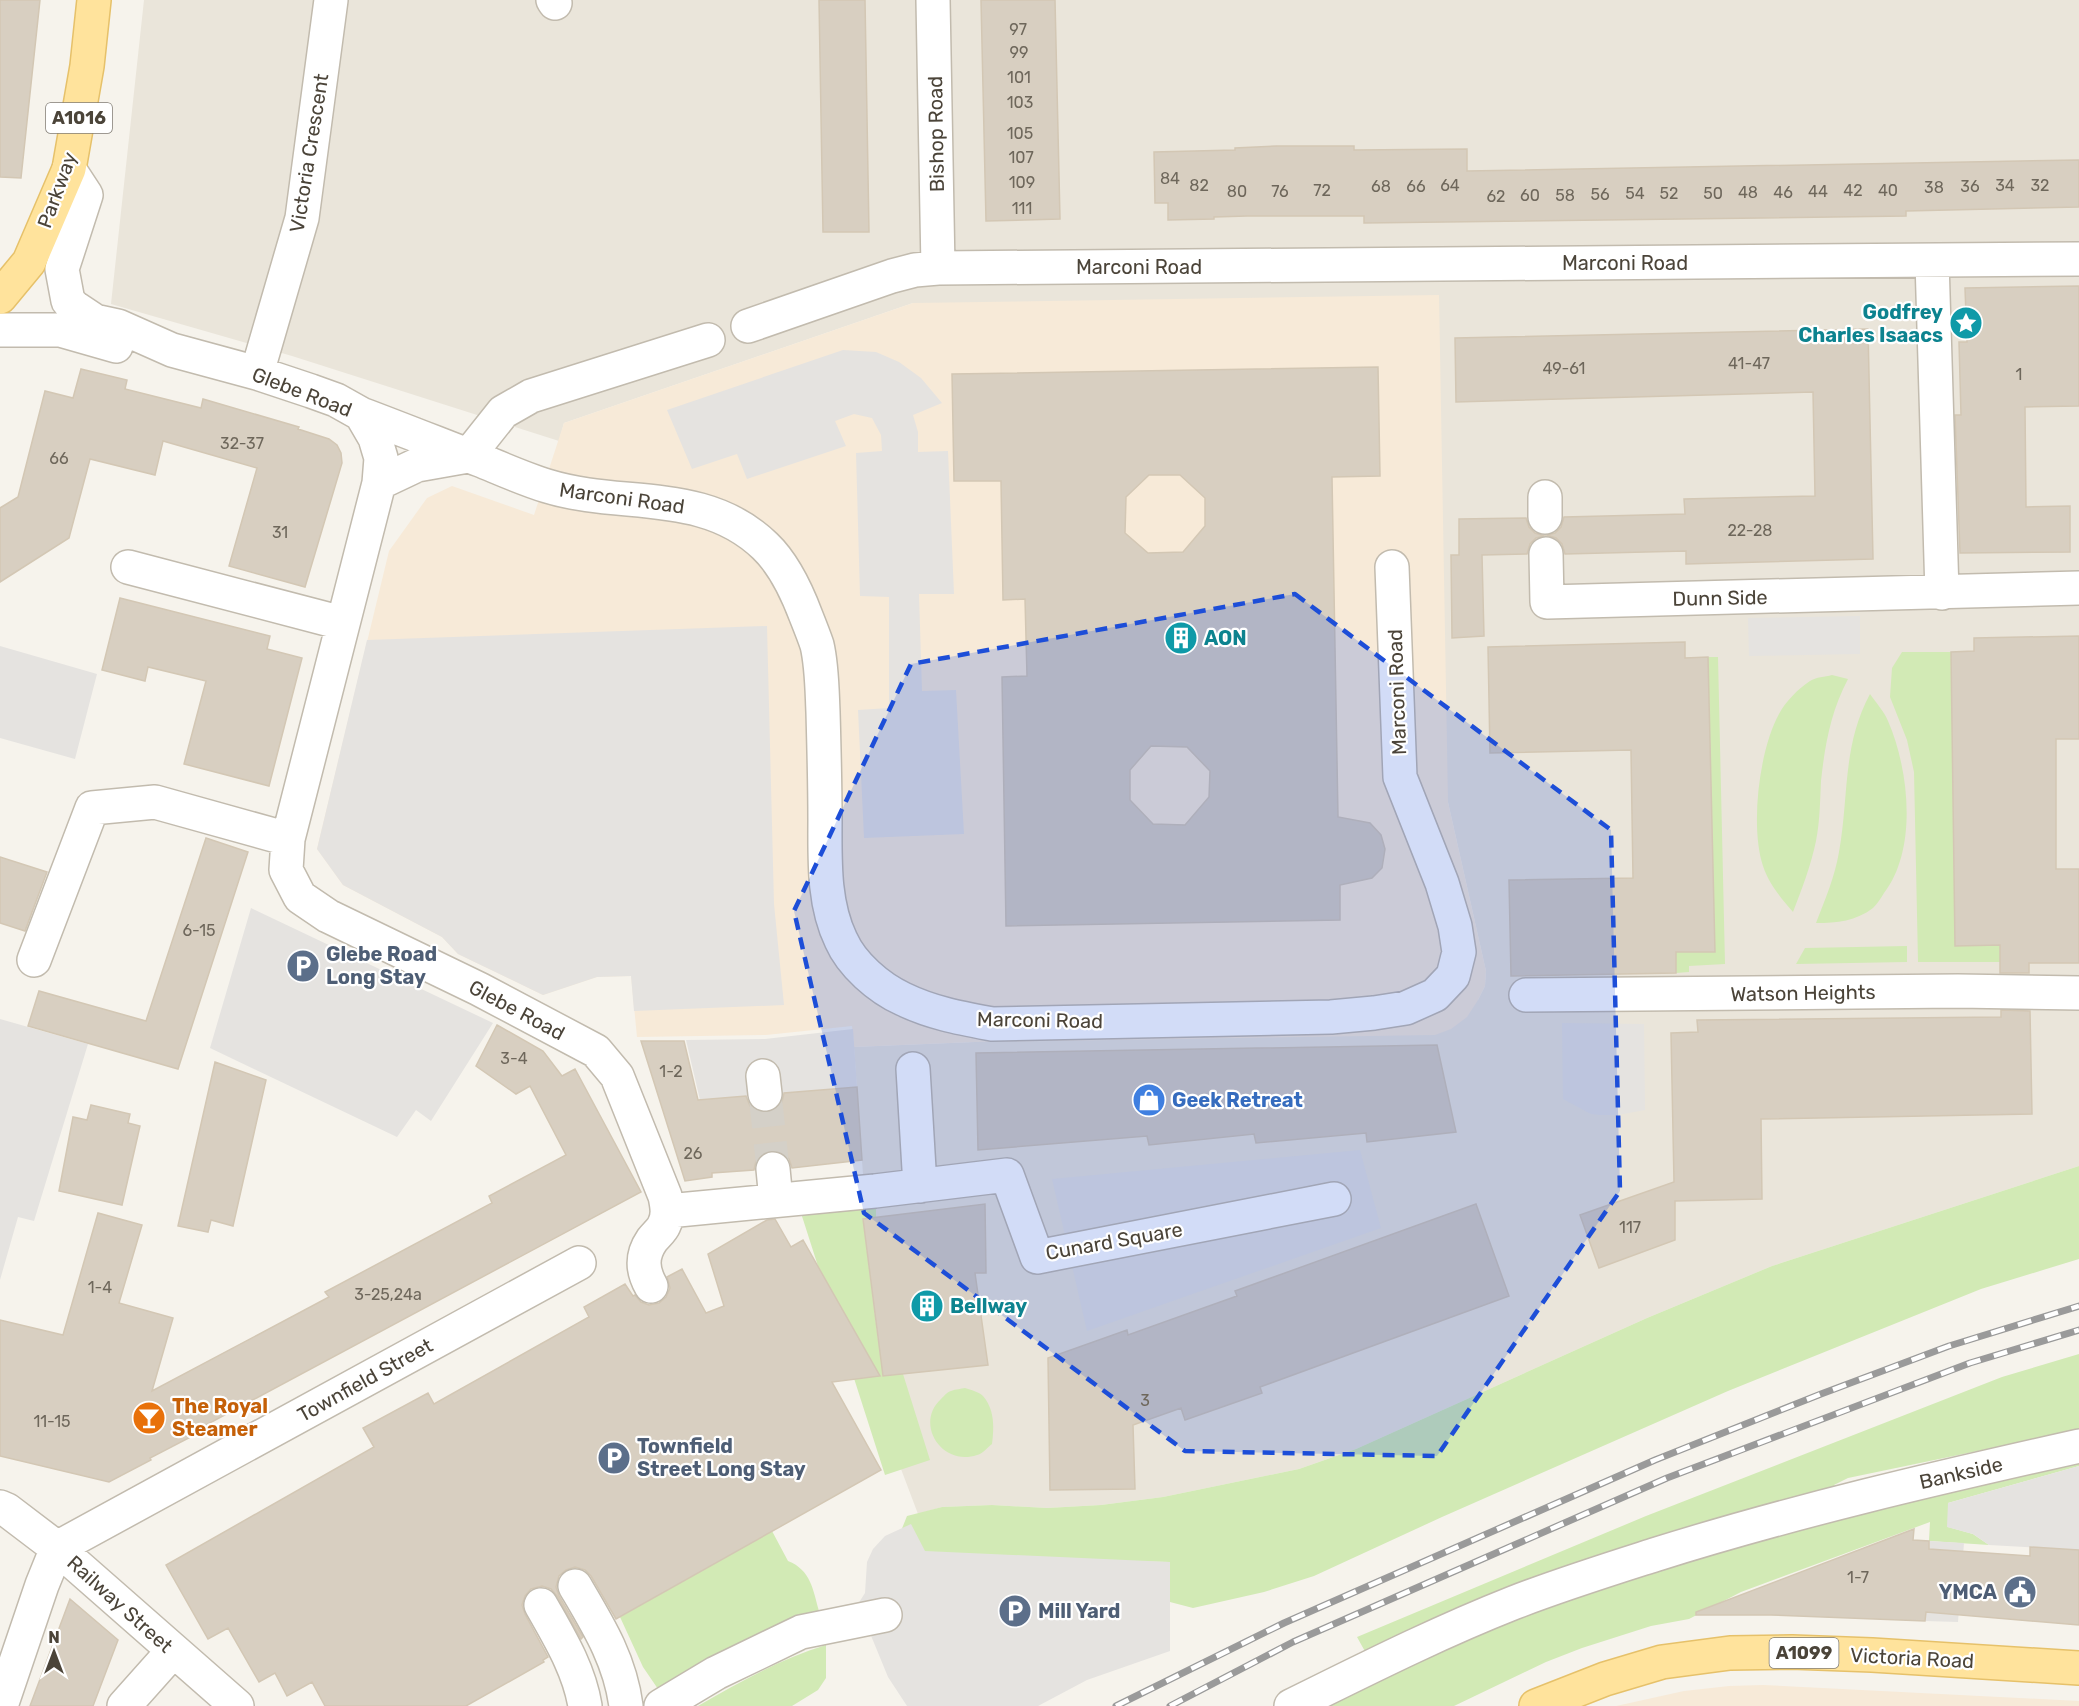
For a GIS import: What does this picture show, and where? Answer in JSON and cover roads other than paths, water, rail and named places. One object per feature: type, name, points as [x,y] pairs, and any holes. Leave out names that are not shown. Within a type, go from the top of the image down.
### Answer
[{"type":"main road","name":"Parkway","points":[[0,297],[29,262],[69,169],[87,66],[94,0]]},
{"type":"main road","name":"Victoria Road","points":[[1536,1706],[1605,1678],[1662,1662],[1730,1653],[1826,1653],[2079,1668]]},
{"type":"street","name":"Victoria Crescent","points":[[258,373],[302,218],[331,0]]},
{"type":"street","name":"Bishop Road","points":[[933,0],[939,268]]},
{"type":"street","name":"Glebe Road","points":[[69,169],[86,195],[62,269],[68,300],[74,307],[95,321],[118,326],[172,350],[258,373],[336,400],[361,414],[375,438],[381,458],[379,483],[288,839],[286,870],[300,897],[328,916],[479,989],[596,1051],[616,1076],[657,1173],[668,1211]]},
{"type":"street","name":"Marconi Road","points":[[748,326],[892,276],[915,270],[939,268],[2079,259]]},
{"type":"street","points":[[1932,261],[1942,592]]},
{"type":"street","name":"Glebe Road","points":[[0,330],[60,330],[114,346],[172,350]]},
{"type":"street","points":[[379,483],[417,465],[468,456],[503,412],[531,396],[708,340]]},
{"type":"street","name":"Marconi Road","points":[[361,414],[545,486],[579,495],[665,502],[703,510],[731,521],[751,533],[768,549],[787,574],[802,605],[817,647],[825,768],[825,855],[828,899],[841,941],[856,964],[901,999],[946,1016],[992,1024],[1331,1017],[1374,1013],[1406,1008],[1435,995],[1453,976],[1459,952],[1455,926],[1442,883],[1400,777],[1392,567]]},
{"type":"street","name":"Dunn Side","points":[[1546,554],[1547,602],[2079,588]]},
{"type":"street","points":[[128,567],[342,623]]},
{"type":"street","points":[[34,960],[92,808],[155,802],[288,839]]},
{"type":"street","name":"Watson Heights","points":[[1526,995],[1958,991],[2079,993]]},
{"type":"street","points":[[913,1069],[920,1186]]},
{"type":"street","name":"Cunard Square","points":[[668,1211],[774,1184],[875,1191],[1007,1175],[1037,1257],[1334,1199]]},
{"type":"street","points":[[651,1286],[645,1275],[643,1262],[646,1249],[664,1226],[668,1211]]},
{"type":"street","name":"Townfield Street","points":[[57,1548],[579,1263]]},
{"type":"street","name":"Bankside","points":[[1291,1706],[1512,1603],[1614,1568],[1708,1538],[1844,1501],[2079,1446]]},
{"type":"street","name":"Railway Street","points":[[0,1507],[8,1510],[57,1548],[237,1706]]},
{"type":"street","points":[[2,1706],[42,1585],[57,1548]]},
{"type":"street","points":[[575,1586],[613,1656],[623,1683],[626,1706]]},
{"type":"street","points":[[541,1605],[568,1653],[582,1688],[585,1706]]},
{"type":"street","points":[[661,1706],[716,1673],[801,1632],[874,1617]]},
{"type":"street","points":[[124,1706],[173,1651]]},
{"type":"tunnel","points":[[765,1094],[773,1169]]},
{"type":"railway","points":[[1116,1706],[1284,1623],[1655,1460],[1949,1346],[2079,1306]]},
{"type":"railway","points":[[1170,1706],[1293,1642],[1667,1478],[1970,1363],[2079,1330]]},
{"type":"place","name":"Godfrey Charles Isaacs","points":[[1966,323]]},
{"type":"place","name":"AON","points":[[1181,638]]},
{"type":"place","name":"Glebe Road Long Stay","points":[[303,966]]},
{"type":"place","name":"Geek Retreat","points":[[1149,1100]]},
{"type":"place","name":"Bellway","points":[[927,1306]]},
{"type":"place","name":"The Royal Steamer","points":[[149,1418]]},
{"type":"place","name":"Townfield Street Long Stay","points":[[614,1458]]},
{"type":"place","name":"YMCA","points":[[2020,1592]]},
{"type":"place","name":"Mill Yard","points":[[1015,1611]]}]
